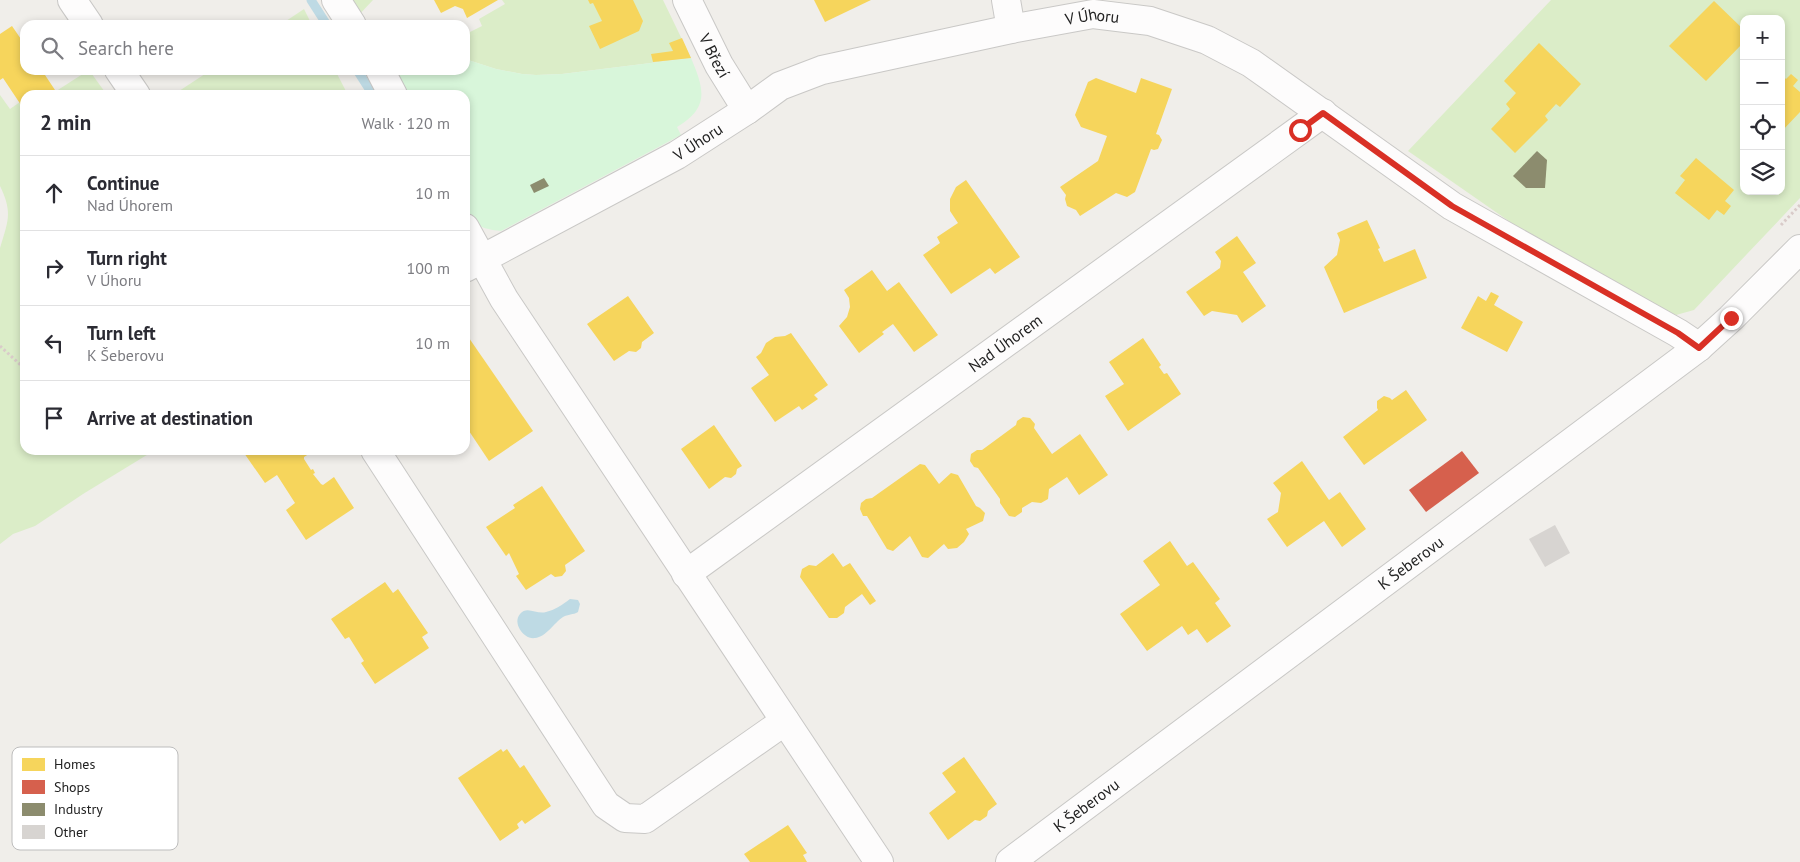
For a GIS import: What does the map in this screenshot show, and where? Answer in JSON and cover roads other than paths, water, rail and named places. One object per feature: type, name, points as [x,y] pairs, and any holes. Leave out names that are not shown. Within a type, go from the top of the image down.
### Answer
[{"type":"street","points":[[72,0],[86,20]]},
{"type":"street","points":[[336,0],[349,20]]},
{"type":"street","name":"V Březí","points":[[686,0],[719,65],[746,110]]},
{"type":"street","points":[[1006,0],[1011,29]]},
{"type":"street","name":"V Úhoru","points":[[474,263],[677,155],[780,86],[822,70],[1011,29],[1093,14],[1150,21],[1207,40],[1258,67],[1452,206],[1678,333],[1699,348]]},
{"type":"street","points":[[122,75],[133,90]]},
{"type":"street","points":[[383,75],[390,90]]},
{"type":"street","name":"Nad Úhorem","points":[[686,574],[1323,113]]},
{"type":"street","points":[[470,247],[474,263],[504,299],[879,862]]},
{"type":"street","name":"K Šeberovu","points":[[1010,862],[1699,348],[1800,249]]},
{"type":"street","points":[[378,455],[606,805],[625,818],[644,819],[785,721]]},
{"type":"water","points":[[570,599],[578,600],[580,604],[578,612],[563,617],[543,635],[531,638],[520,630],[517,622],[523,611],[529,610],[543,613],[558,607]]},
{"type":"waterway","points":[[311,0],[324,20]]},
{"type":"waterway","points":[[360,75],[370,90]]}]
